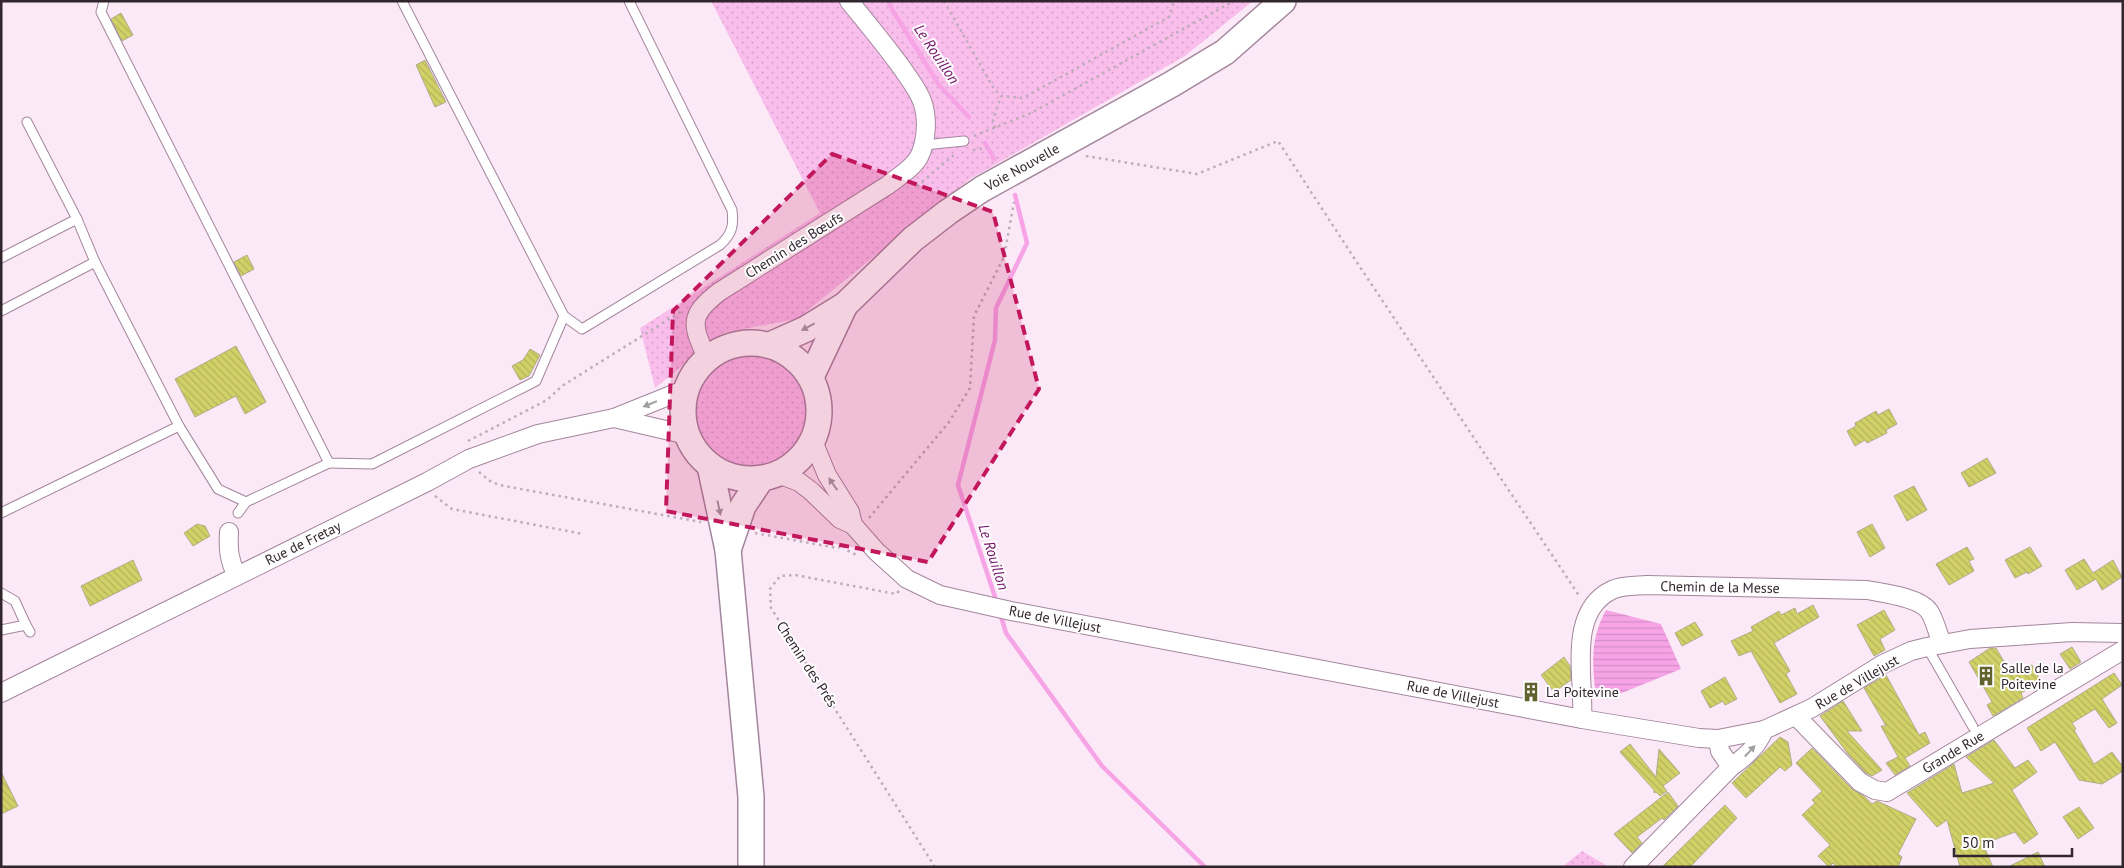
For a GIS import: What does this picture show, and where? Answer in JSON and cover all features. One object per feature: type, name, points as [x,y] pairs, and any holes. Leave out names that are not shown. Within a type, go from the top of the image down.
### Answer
[{"type":"main road","name":"Voie Nouvelle","points":[[770,345],[806,329],[845,305],[913,239],[948,212],[982,190],[1172,84],[1225,52],[1283,1]]},
{"type":"main road","points":[[811,377],[845,305]]},
{"type":"main road","points":[[728,550],[743,506],[770,477],[792,466],[804,455],[813,441],[820,420],[819,398],[811,377],[800,363],[786,352],[770,345],[753,342],[721,349],[707,358],[694,373],[686,389],[682,412],[687,435],[696,452],[710,466],[726,475],[743,479],[770,477]]},
{"type":"main road","points":[[710,466],[728,550],[751,796],[751,867]]},
{"type":"street","points":[[849,1],[888,48],[916,90],[922,102],[926,122],[924,145]]},
{"type":"street","name":"Chemin des Bœufs","points":[[707,358],[696,333],[695,323],[699,312],[707,301],[888,185],[906,172],[918,158],[924,145]]},
{"type":"street","name":"Rue de Fretay","points":[[1,693],[427,482],[469,458],[538,434],[614,418],[686,389]]},
{"type":"street","name":"Rue de Fretay","points":[[614,418],[687,435]]},
{"type":"street","name":"Rue de Villejust","points":[[813,441],[827,475],[850,512],[861,523],[876,552],[907,579],[940,595],[1011,611],[1582,719],[1699,738],[1718,739],[1764,730],[1796,716],[1884,664],[1911,651],[1970,639],[2072,632],[2123,633]]},
{"type":"street","name":"Rue de Villejust","points":[[770,477],[798,482],[811,491],[840,519],[861,523]]},
{"type":"street","points":[[229,532],[228,549],[231,565],[237,576]]},
{"type":"street","name":"Chemin de la Messe","points":[[1589,611],[1612,590],[1640,586],[1867,590],[1920,603],[1929,611],[1934,646]]},
{"type":"street","points":[[1582,719],[1584,700],[1581,638],[1584,621],[1589,611]]},
{"type":"street","name":"Grande Rue","points":[[1796,716],[1860,782],[1875,790],[1887,792],[2123,650]]},
{"type":"street","points":[[1633,867],[1731,767],[1745,757],[1759,742],[1764,730]]},
{"type":"street","points":[[1718,739],[1720,751],[1731,767]]},
{"type":"lane","points":[[104,1],[101,12],[328,463]]},
{"type":"lane","points":[[402,1],[564,316],[582,329],[720,245],[729,237],[734,225],[732,210],[629,1]]},
{"type":"lane","points":[[27,122],[77,219],[94,262],[179,426],[218,489],[246,502]]},
{"type":"lane","points":[[924,145],[964,141]]},
{"type":"lane","points":[[1,258],[77,219]]},
{"type":"lane","points":[[1,311],[94,262]]},
{"type":"lane","points":[[238,513],[246,502],[328,463],[372,464],[536,380],[564,316]]},
{"type":"lane","points":[[1,513],[179,426]]},
{"type":"lane","points":[[1,593],[15,601],[28,629],[1,630]]},
{"type":"lane","points":[[1934,646],[1973,726]]},
{"type":"path","points":[[944,1],[994,89],[1001,96],[1023,98],[1169,17],[1174,1]]},
{"type":"path","points":[[995,128],[993,120],[1001,96]]},
{"type":"path","points":[[1052,150],[1197,174],[1278,141],[1589,611]]},
{"type":"path","points":[[861,523],[949,422],[970,388],[974,316],[1004,256],[1014,202]]},
{"type":"path","points":[[469,458],[480,474],[499,485],[706,523]]},
{"type":"path","points":[[427,482],[434,495],[452,509],[583,534]]},
{"type":"path","points":[[749,532],[837,548],[843,546]]},
{"type":"path","name":"Chemin des Prés","points":[[907,579],[896,594],[795,575],[780,576],[770,589],[771,608],[935,867]]},
{"type":"highlighted area","points":[[832,154],[993,212],[1039,389],[928,562],[666,511],[673,311]]},
{"type":"shaded area","points":[[711,1],[1253,1],[1185,56],[970,179],[797,319],[723,333],[655,388],[640,328],[820,213]]},
{"type":"shaded area","points":[[752,354],[774,359],[785,364],[801,380],[806,391],[811,413],[806,435],[801,446],[785,462],[774,467],[752,472],[730,467],[719,462],[703,446],[698,435],[693,413],[698,391],[703,380],[719,364],[730,359]]},
{"type":"shaded area","points":[[1606,610],[1661,624],[1681,669],[1607,699],[1595,689],[1593,668],[1595,639]]},
{"type":"shaded area","points":[[1582,851],[1609,867],[1562,867]]},
{"type":"building","points":[[121,13],[133,35],[122,41],[111,19]]},
{"type":"building","points":[[425,60],[446,102],[435,107],[416,65]]},
{"type":"building","points":[[247,255],[254,269],[241,276],[234,262]]},
{"type":"building","points":[[236,346],[266,402],[245,414],[236,396],[195,417],[175,379]]},
{"type":"building","points":[[530,349],[540,355],[529,376],[520,380],[512,366],[523,360]]},
{"type":"building","points":[[1889,409],[1897,424],[1886,430],[1887,433],[1867,443],[1865,440],[1855,446],[1847,431],[1856,426],[1855,423],[1876,411],[1878,415]]},
{"type":"building","points":[[1987,458],[1996,473],[1969,487],[1961,473]]},
{"type":"building","points":[[1914,486],[1927,510],[1907,521],[1894,496]]},
{"type":"building","points":[[197,524],[205,526],[210,536],[193,546],[184,533]]},
{"type":"building","points":[[1872,524],[1885,548],[1870,557],[1857,532]]},
{"type":"building","points":[[1967,547],[1974,559],[1969,561],[1974,571],[1949,585],[1936,564]]},
{"type":"building","points":[[2030,547],[2042,566],[2028,574],[2027,572],[2015,578],[2005,560]]},
{"type":"building","points":[[2084,559],[2093,573],[2113,560],[2122,577],[2102,590],[2096,579],[2077,590],[2065,570]]},
{"type":"building","points":[[133,560],[142,580],[90,606],[81,586]]},
{"type":"building","points":[[1813,605],[1819,617],[1774,643],[1790,671],[1786,674],[1797,694],[1780,703],[1751,651],[1739,656],[1731,641],[1753,631],[1751,627],[1779,611],[1781,615],[1795,608],[1797,614]]},
{"type":"building","points":[[1884,610],[1895,630],[1880,639],[1885,650],[1874,656],[1857,625]]},
{"type":"building","points":[[1695,622],[1703,635],[1682,646],[1675,633]]},
{"type":"building","points":[[2072,647],[2081,662],[2070,669],[2060,654]]},
{"type":"building","points":[[1990,648],[1996,648],[2012,675],[2032,665],[2041,682],[2021,693],[2023,698],[1993,716],[1987,705],[1992,702],[1969,662]]},
{"type":"building","points":[[1564,657],[1570,666],[1571,680],[1554,692],[1541,675]]},
{"type":"building","points":[[2114,673],[2122,685],[2102,699],[2117,723],[2109,728],[2095,709],[2072,723],[2076,729],[2074,730],[2094,764],[2112,752],[2123,767],[2123,771],[2102,784],[2079,780],[2055,742],[2041,751],[2027,728]]},
{"type":"building","points":[[1886,675],[1919,735],[1925,732],[1930,743],[1905,758],[1910,766],[1895,775],[1886,763],[1898,757],[1881,726],[1886,726],[1864,688]]},
{"type":"building","points":[[1725,677],[1737,699],[1725,705],[1723,701],[1710,708],[1701,691]]},
{"type":"building","points":[[1843,701],[1862,731],[1847,731],[1882,770],[1872,776],[1866,773],[1848,754],[1820,716]]},
{"type":"building","points":[[1780,737],[1788,742],[1792,765],[1785,771],[1780,767],[1746,798],[1732,783]]},
{"type":"building","points":[[1994,740],[2015,768],[2028,760],[2037,772],[2012,790],[2038,834],[2024,844],[2015,832],[1983,844],[1993,867],[1960,867],[1947,820],[1937,827],[1907,793],[1954,764],[1962,793],[1994,783],[1966,757]]},
{"type":"building","points":[[1630,744],[1656,777],[1659,749],[1680,773],[1663,786],[1667,791],[1660,796],[1656,792],[1654,793],[1654,790],[1620,752]]},
{"type":"building","points":[[1812,748],[1852,789],[1864,796],[1872,804],[1877,801],[1916,819],[1898,854],[1902,857],[1898,867],[1837,867],[1833,863],[1829,867],[1818,856],[1830,845],[1802,815],[1815,803],[1812,800],[1822,791],[1796,763]]},
{"type":"building","points":[[1,772],[18,806],[1,814]]},
{"type":"building","points":[[1668,792],[1678,806],[1664,820],[1662,818],[1637,837],[1642,843],[1632,853],[1614,834]]},
{"type":"building","points":[[1725,805],[1737,818],[1690,867],[1662,867]]},
{"type":"building","points":[[2079,807],[2094,828],[2078,839],[2063,817]]},
{"type":"building","points":[[2038,852],[2045,867],[2008,867]]},
{"type":"waterway","name":"Le Rouillon","points":[[888,1],[939,85],[969,117]]},
{"type":"waterway","name":"Le Rouillon","points":[[985,143],[994,159]]},
{"type":"waterway","name":"Le Rouillon","points":[[997,603],[958,485],[995,340],[996,308],[1027,243],[1015,195]]},
{"type":"waterway","name":"Le Rouillon","points":[[1000,613],[1006,633],[1102,766],[1205,867]]},
{"type":"place","name":"Salle de la Poitevine","points":[[1986,676]]},
{"type":"place","name":"La Poitevine","points":[[1531,692]]}]
